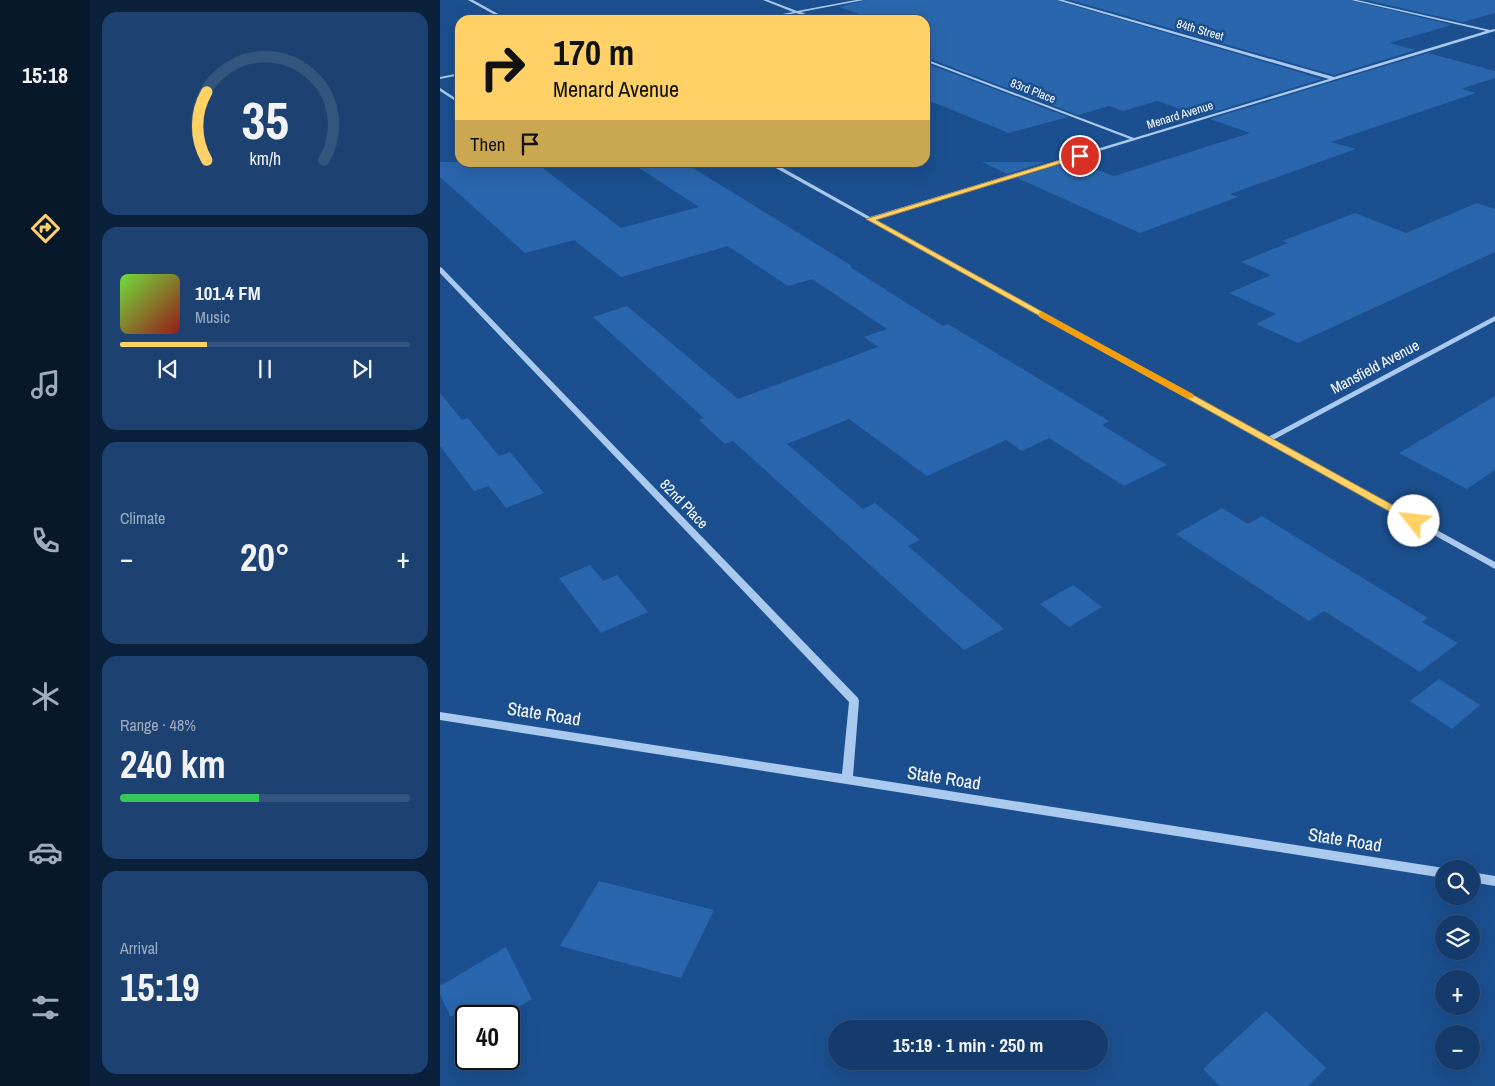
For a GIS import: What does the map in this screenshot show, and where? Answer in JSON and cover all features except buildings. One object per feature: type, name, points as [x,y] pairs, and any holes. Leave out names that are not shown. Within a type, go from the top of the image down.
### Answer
[{"type":"street","points":[[470,0],[498,15]]},
{"type":"street","points":[[765,0],[804,15]]},
{"type":"street","points":[[780,15],[862,0]]},
{"type":"street","name":"84th Street","points":[[1059,0],[1335,78]]},
{"type":"street","points":[[1352,0],[1493,31]]},
{"type":"street","name":"Menard Avenue","points":[[870,219],[1493,31]]},
{"type":"street","name":"83rd Place","points":[[930,62],[1134,139]]},
{"type":"street","points":[[440,78],[455,75]]},
{"type":"street","points":[[440,88],[455,99]]},
{"type":"street","points":[[775,167],[1495,566]]},
{"type":"street","name":"82nd Place","points":[[440,269],[854,702],[846,780]]},
{"type":"street","name":"Mansfield Avenue","points":[[1267,440],[1495,318]]},
{"type":"street","name":"State Road","points":[[440,716],[1435,872]]},
{"type":"street","points":[[1480,878],[1495,881]]},
{"type":"slow traffic","points":[[1042,315],[1189,396]]},
{"type":"route","points":[[1080,156],[870,219],[1414,521]]}]
